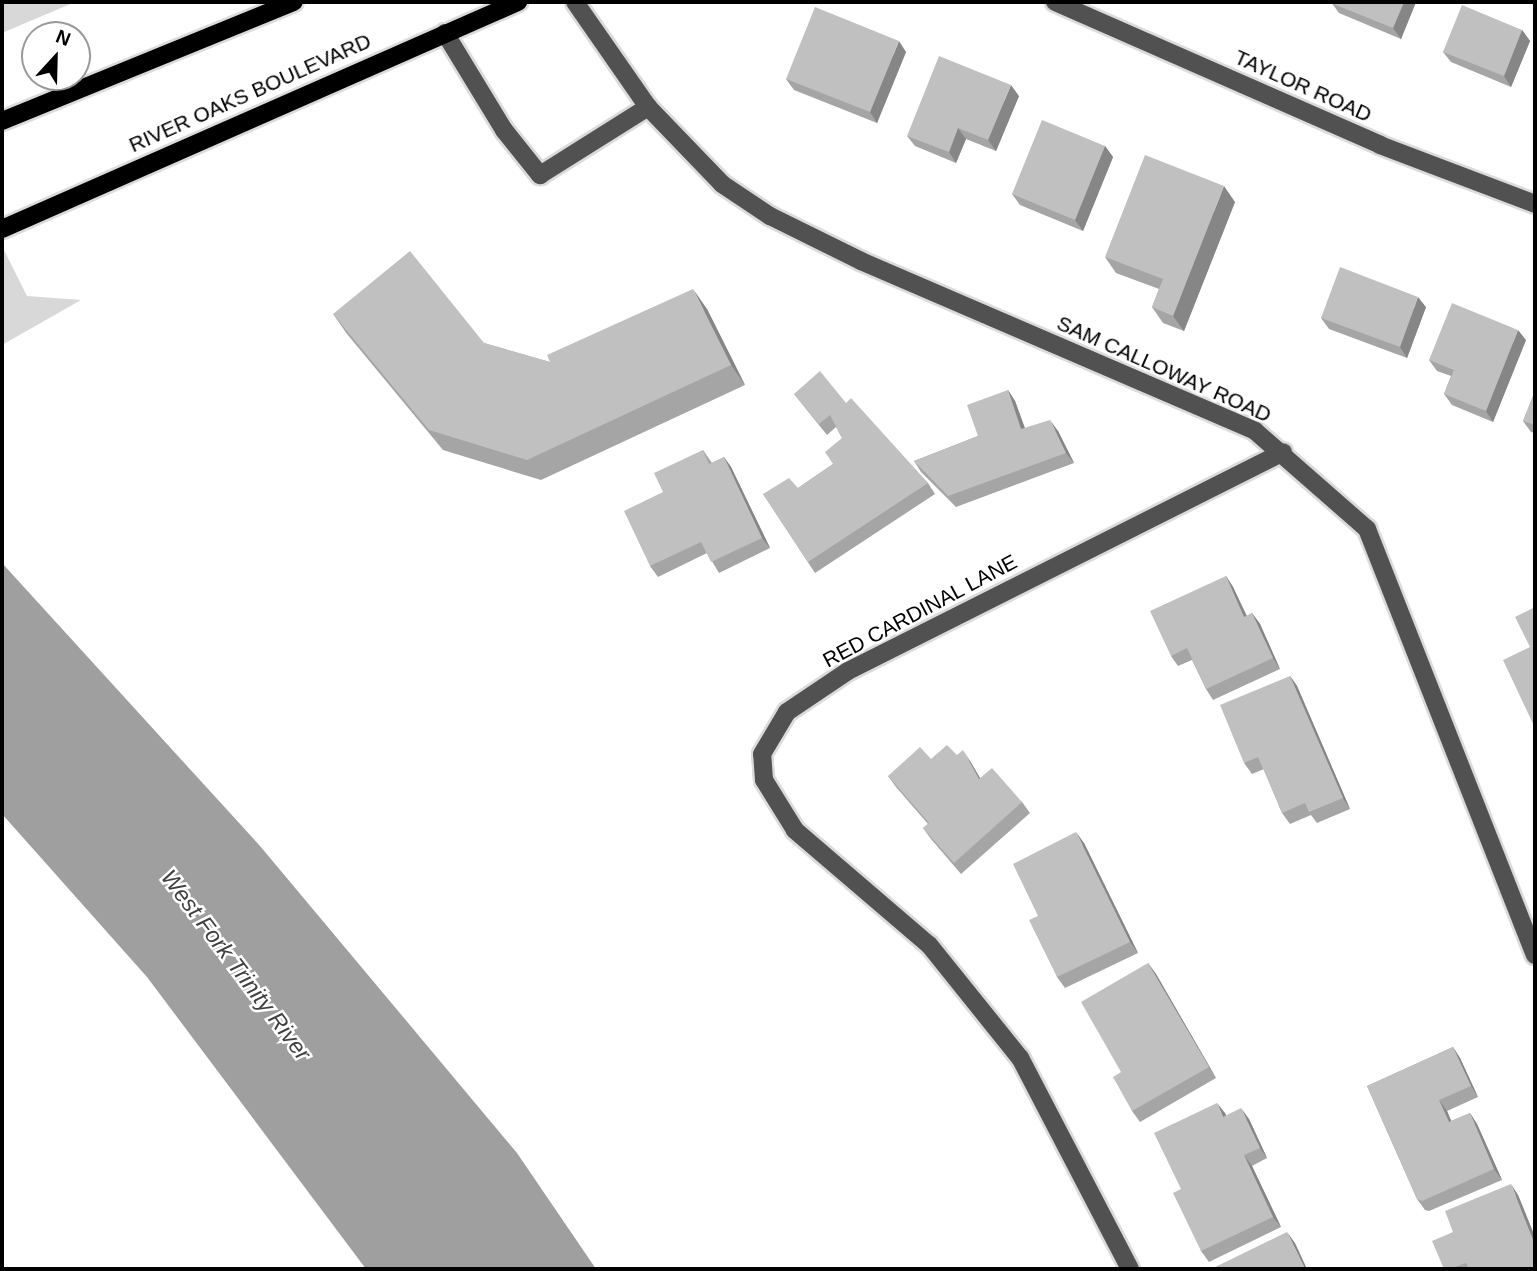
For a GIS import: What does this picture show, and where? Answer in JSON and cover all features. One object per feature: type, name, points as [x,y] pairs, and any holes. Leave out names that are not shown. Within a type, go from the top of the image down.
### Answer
[{"type":"main road","points":[[2,121],[294,2]]},
{"type":"main road","name":"RIVER OAKS BOULEVARD","points":[[2,229],[518,2]]},
{"type":"street","name":"SAM CALLOWAY ROAD","points":[[575,2],[648,107],[722,184],[771,216],[861,261],[1255,430],[1367,529],[1535,955]]},
{"type":"street","name":"TAYLOR ROAD","points":[[1055,2],[1380,145],[1535,204]]},
{"type":"street","points":[[445,33],[504,130],[540,175],[648,107]]},
{"type":"street","name":"RED CARDINAL LANE","points":[[1130,1269],[1020,1058],[929,945],[795,830],[764,780],[762,754],[787,712],[848,671],[1283,452]]},
{"type":"shaded area","points":[[2,2],[75,2],[30,21],[21,21],[21,25],[2,33]]},
{"type":"shaded area","points":[[2,246],[27,296],[81,300],[2,345]]},
{"type":"water","name":"West Fork Trinity River","points":[[2,563],[260,846],[517,1153],[596,1269],[366,1269],[147,977],[2,814]]},
{"type":"building","points":[[1331,2],[1404,2],[1393,28]]},
{"type":"building","points":[[1462,5],[1522,30],[1504,76],[1443,52]]},
{"type":"building","points":[[815,7],[899,41],[870,112],[786,79]]},
{"type":"building","points":[[939,56],[1011,85],[988,140],[958,128],[949,152],[907,136]]},
{"type":"building","points":[[1042,120],[1105,146],[1075,220],[1012,194]]},
{"type":"building","points":[[1145,155],[1224,186],[1173,316],[1152,307],[1163,279],[1105,257]]},
{"type":"building","points":[[410,251],[484,343],[550,362],[547,355],[693,289],[731,365],[527,460],[429,430],[333,314]]},
{"type":"building","points":[[1340,267],[1418,297],[1400,347],[1321,318]]},
{"type":"building","points":[[1452,303],[1518,330],[1486,411],[1444,394],[1454,370],[1429,360]]},
{"type":"building","points":[[820,371],[846,403],[851,398],[928,483],[808,562],[763,494],[789,478],[798,488],[833,464],[825,452],[842,438],[830,415],[819,424],[794,394]]},
{"type":"building","points":[[1008,390],[1021,429],[1050,420],[1066,453],[948,496],[914,461],[978,436],[967,405]]},
{"type":"building","points":[[1535,391],[1535,425],[1523,421]]},
{"type":"building","points":[[703,450],[709,464],[724,457],[762,538],[711,562],[701,542],[650,566],[624,511],[663,492],[654,473]]},
{"type":"building","points":[[1226,576],[1244,617],[1252,613],[1273,658],[1206,689],[1187,648],[1171,656],[1150,611]]},
{"type":"building","points":[[1535,607],[1535,728],[1503,660],[1530,647],[1515,617]]},
{"type":"building","points":[[1290,676],[1343,798],[1309,812],[1305,803],[1282,813],[1258,757],[1244,763],[1220,705]]},
{"type":"building","points":[[947,745],[957,755],[963,750],[979,779],[992,768],[1022,802],[954,863],[923,828],[929,823],[888,776],[920,747],[931,759]]},
{"type":"building","points":[[1076,832],[1130,942],[1057,977],[1029,920],[1038,916],[1013,864]]},
{"type":"building","points":[[1148,963],[1209,1067],[1132,1111],[1113,1077],[1121,1072],[1081,1002]]},
{"type":"building","points":[[1453,1047],[1471,1086],[1439,1100],[1449,1122],[1470,1113],[1494,1169],[1422,1201],[1417,1199],[1367,1086]]},
{"type":"building","points":[[1217,1103],[1223,1117],[1241,1108],[1260,1148],[1244,1155],[1273,1217],[1201,1251],[1173,1193],[1181,1189],[1154,1133]]},
{"type":"building","points":[[1511,1184],[1535,1245],[1535,1269],[1469,1269],[1466,1263],[1444,1269],[1432,1241],[1453,1232],[1445,1211]]},
{"type":"building","points":[[1287,1232],[1305,1269],[1211,1269]]}]
